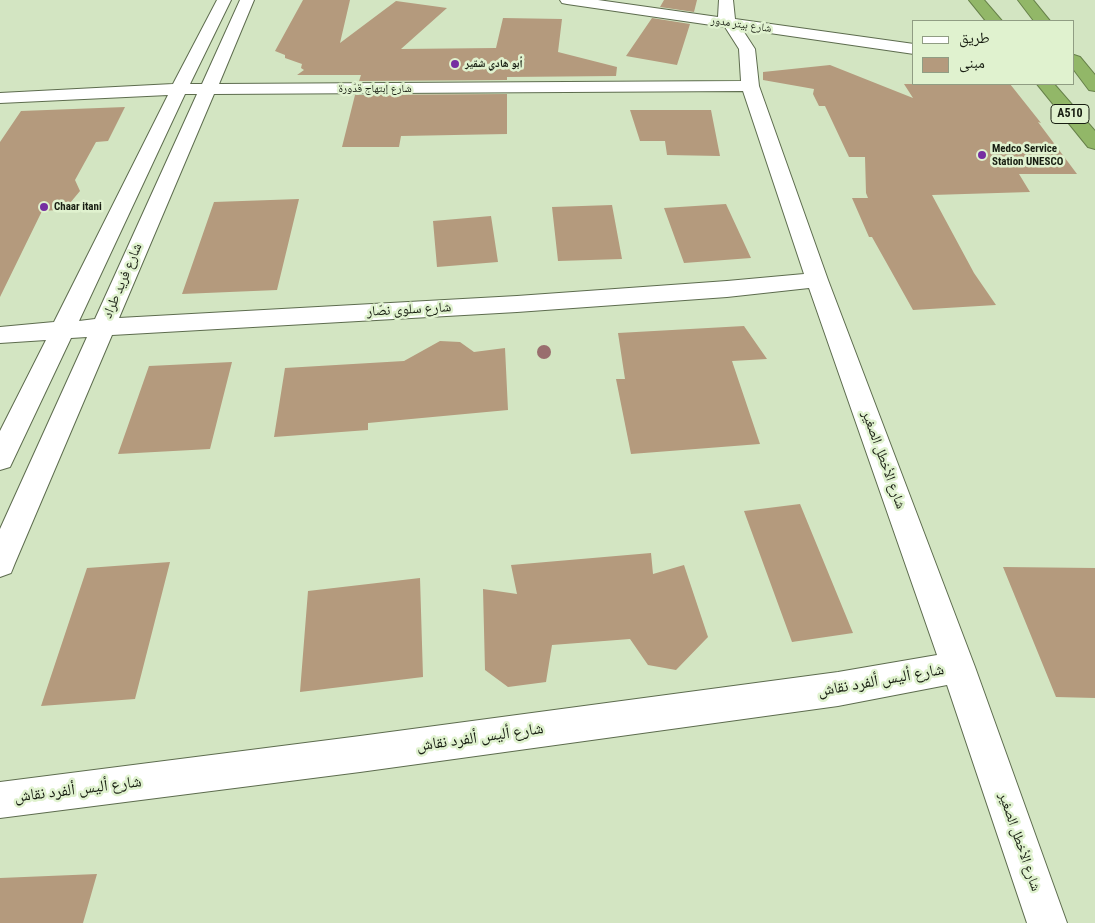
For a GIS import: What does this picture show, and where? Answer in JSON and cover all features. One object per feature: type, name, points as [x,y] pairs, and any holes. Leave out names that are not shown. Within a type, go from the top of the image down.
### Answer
[{"type":"highway","points":[[976,0],[989,18]]},
{"type":"highway","points":[[1025,0],[1041,20]]},
{"type":"highway","name":"A510","points":[[1075,61],[1095,86]]},
{"type":"highway","name":"A510","points":[[1045,86],[1095,143]]},
{"type":"street","points":[[0,460],[224,0]]},
{"type":"street","name":"شارع فريد طراد","points":[[0,563],[247,0]]},
{"type":"street","name":"شارع بيتر مدور","points":[[568,0],[641,4],[727,12],[912,40]]},
{"type":"street","name":"شارع بيتر مدور","points":[[727,12],[912,49]]},
{"type":"street","name":"شارع الأخطل الصغير","points":[[727,12],[747,49],[750,86],[817,280],[958,668],[1047,923]]},
{"type":"street","name":"شارع إبتهاج قدّورة","points":[[0,98],[179,89],[750,86]]},
{"type":"street","name":"شارع سلوى نصّار","points":[[0,335],[104,327],[517,304],[817,280]]},
{"type":"street","name":"شارع أليس ألفرد نقاش","points":[[0,800],[360,754],[838,689],[958,668]]},
{"type":"building","points":[[303,0],[350,0],[340,43],[396,1],[447,8],[401,49],[496,48],[503,18],[562,19],[558,52],[617,67],[616,76],[507,77],[507,80],[359,81],[361,75],[297,75],[304,70],[301,68],[302,64],[285,58],[285,55],[275,51]]},
{"type":"building","points":[[664,0],[697,0],[694,12],[660,7]]},
{"type":"building","points":[[652,18],[690,24],[677,65],[626,56]]},
{"type":"building","points":[[830,65],[913,98],[904,84],[1011,85],[1041,123],[1038,122],[1077,174],[1019,174],[1030,192],[932,195],[974,273],[996,305],[913,310],[872,237],[869,237],[852,198],[868,198],[866,193],[865,157],[849,157],[825,106],[819,106],[813,94],[814,89],[763,80],[763,72]]},
{"type":"building","points":[[507,94],[507,134],[401,136],[399,147],[342,147],[355,95]]},
{"type":"building","points":[[125,107],[108,141],[96,142],[75,180],[80,191],[70,203],[58,210],[42,211],[0,297],[0,142],[21,111]]},
{"type":"building","points":[[630,110],[711,110],[720,156],[667,155],[665,141],[640,141]]},
{"type":"building","points":[[299,199],[277,290],[182,294],[214,202]]},
{"type":"building","points":[[726,204],[751,258],[684,263],[664,208]]},
{"type":"building","points":[[612,205],[622,259],[558,261],[552,207]]},
{"type":"building","points":[[491,216],[498,262],[437,267],[433,221]]},
{"type":"building","points":[[744,326],[767,359],[732,361],[760,444],[631,454],[616,379],[625,379],[618,333]]},
{"type":"building","points":[[440,341],[460,342],[474,352],[505,348],[508,410],[368,423],[368,430],[274,437],[285,368],[404,361]]},
{"type":"building","points":[[232,362],[210,449],[118,454],[149,366]]},
{"type":"building","points":[[800,504],[853,633],[792,642],[744,511]]},
{"type":"building","points":[[651,553],[653,574],[684,565],[708,637],[676,670],[648,665],[630,639],[552,645],[546,682],[508,687],[485,670],[483,589],[517,594],[511,565]]},
{"type":"building","points":[[170,562],[135,699],[41,706],[87,568]]},
{"type":"building","points":[[1003,567],[1095,568],[1095,698],[1056,697]]},
{"type":"building","points":[[420,578],[423,677],[300,692],[308,591]]},
{"type":"building","points":[[97,874],[83,923],[0,923],[0,878]]},
{"type":"place","name":"أبو هادي شقير","points":[[455,64]]},
{"type":"place","name":"Medco Service Station UNESCO","points":[[982,155]]},
{"type":"place","name":"Chaar itani","points":[[44,207]]}]
